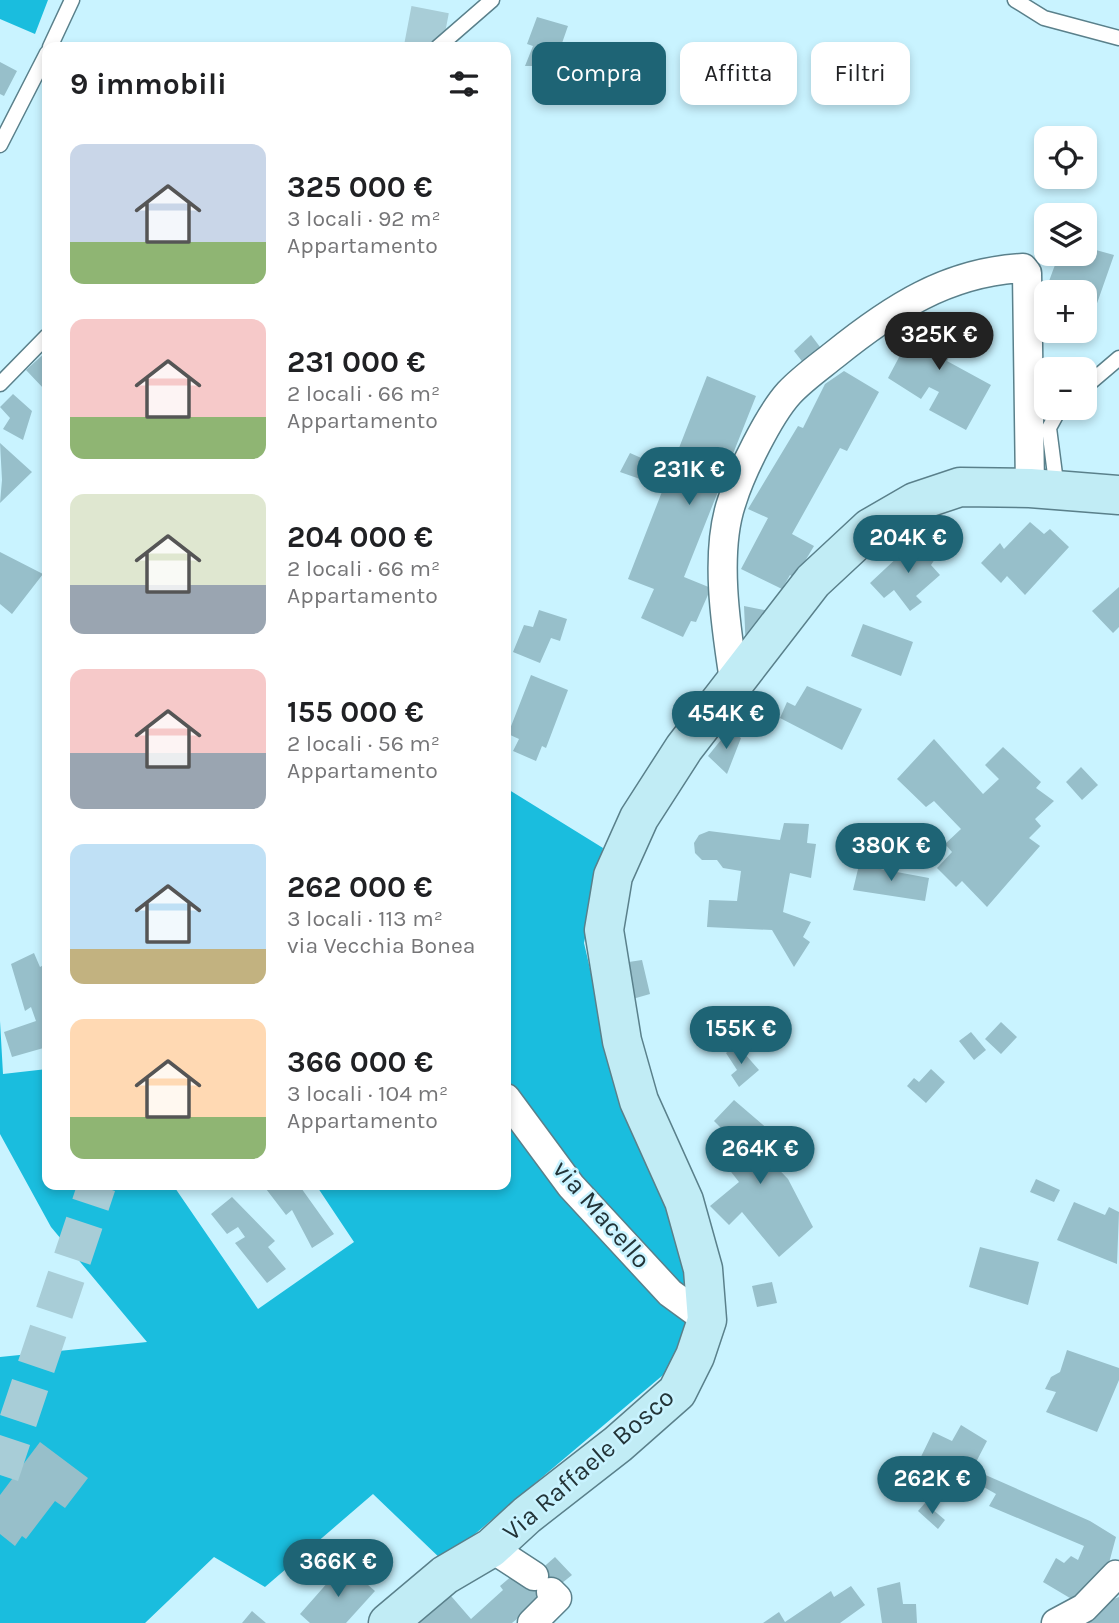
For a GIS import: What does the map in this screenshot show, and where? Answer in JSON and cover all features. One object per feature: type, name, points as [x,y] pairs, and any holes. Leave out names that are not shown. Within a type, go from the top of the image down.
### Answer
[{"type":"street","points":[[734,680],[726,631],[724,540],[732,501],[775,411],[790,391],[876,321],[922,293],[984,274],[1023,268],[1027,273],[1043,489]]},
{"type":"street","name":"Via Raffaele Bosco","points":[[388,1623],[445,1575],[491,1548],[527,1515],[618,1444],[677,1392],[695,1356],[708,1320],[703,1269],[684,1201],[639,1101],[622,1041],[604,930],[613,876],[639,818],[734,680],[813,581],[870,528],[915,502],[960,487],[1043,489],[1119,495]]},
{"type":"street","name":"via Macello","points":[[511,1105],[571,1186],[670,1293],[708,1320]]},
{"type":"street","points":[[491,1548],[542,1584],[557,1598],[532,1623]]},
{"type":"street","points":[[1056,1623],[1084,1608],[1118,1567]]},
{"type":"lane","points":[[52,42],[72,0]]},
{"type":"lane","points":[[444,42],[492,0]]},
{"type":"lane","points":[[1015,0],[1044,18],[1119,38]]},
{"type":"lane","points":[[0,145],[42,63]]},
{"type":"lane","points":[[0,384],[42,341]]},
{"type":"lane","points":[[1097,377],[1119,358]]},
{"type":"lane","points":[[1043,489],[1049,428],[1053,420]]},
{"type":"shaded area","points":[[0,0],[48,0],[35,34],[0,19]]},
{"type":"shaded area","points":[[511,791],[603,848],[584,943],[610,1055],[680,1232],[698,1310],[682,1359],[443,1561],[373,1494],[265,1587],[214,1557],[145,1623],[0,1623],[0,1357],[147,1342],[51,1227],[0,1134],[0,1021],[3,1074],[42,1070],[42,1190],[176,1190],[258,1309],[354,1242],[319,1190],[511,1190]]},
{"type":"building","points":[[537,17],[568,26],[562,42],[527,44]]},
{"type":"building","points":[[532,48],[532,66],[525,66]]},
{"type":"building","points":[[0,62],[17,71],[4,96],[0,94]]},
{"type":"building","points":[[1097,250],[1114,255],[1097,303],[1097,280],[1049,280],[1055,266],[1097,266]]},
{"type":"building","points":[[923,312],[962,332],[947,361],[991,385],[966,430],[929,410],[939,392],[929,387],[921,399],[888,378]]},
{"type":"building","points":[[811,335],[826,355],[808,369],[794,351]]},
{"type":"building","points":[[42,356],[42,387],[26,370]]},
{"type":"building","points":[[844,371],[879,392],[847,451],[840,448],[792,534],[814,546],[795,578],[790,575],[782,589],[741,569],[768,518],[748,509],[798,426],[803,428],[825,384]]},
{"type":"building","points":[[707,376],[756,396],[684,577],[711,588],[696,622],[691,621],[683,637],[641,618],[654,589],[628,579]]},
{"type":"building","points":[[13,394],[32,411],[23,440],[3,429],[10,418],[0,407]]},
{"type":"building","points":[[0,443],[32,472],[0,503],[2,480]]},
{"type":"building","points":[[630,453],[648,461],[640,479],[620,472]]},
{"type":"building","points":[[1030,522],[1044,534],[1050,529],[1069,547],[1025,595],[1007,576],[1001,583],[981,563],[1000,543],[1004,549]]},
{"type":"building","points":[[917,539],[935,559],[931,565],[940,575],[916,596],[922,602],[910,611],[894,590],[884,598],[870,583]]},
{"type":"building","points":[[0,552],[42,575],[12,614],[0,604]]},
{"type":"building","points":[[1119,587],[1119,627],[1113,633],[1092,611]]},
{"type":"building","points":[[744,606],[774,612],[746,651]]},
{"type":"building","points":[[539,610],[567,619],[560,641],[551,638],[540,663],[513,652],[524,625],[533,627]]},
{"type":"building","points":[[863,624],[913,642],[901,676],[851,656]]},
{"type":"building","points":[[531,675],[568,690],[546,748],[542,746],[536,761],[513,751],[519,739],[511,735],[511,726]]},
{"type":"building","points":[[807,686],[862,709],[842,750],[780,718],[787,702],[795,706]]},
{"type":"building","points":[[729,730],[741,738],[727,774],[708,756]]},
{"type":"building","points":[[934,739],[983,794],[999,779],[985,765],[1003,747],[1041,782],[1036,788],[1054,801],[1035,819],[1041,826],[1029,838],[1040,846],[987,907],[962,881],[956,887],[937,868],[952,852],[945,844],[961,829],[934,801],[926,807],[897,779]]},
{"type":"building","points":[[1081,767],[1098,785],[1082,800],[1066,782]]},
{"type":"building","points":[[784,823],[809,824],[807,843],[816,844],[811,878],[790,873],[783,912],[811,922],[803,937],[810,942],[794,967],[772,930],[707,927],[709,900],[737,901],[741,871],[723,868],[717,860],[702,860],[695,853],[694,843],[699,835],[709,831],[780,840]]},
{"type":"building","points":[[859,865],[929,878],[925,901],[853,890]]},
{"type":"building","points":[[34,953],[40,967],[42,966],[42,1048],[12,1057],[4,1032],[36,1021],[31,1007],[25,1011],[11,964]]},
{"type":"building","points":[[642,960],[650,994],[629,1000],[622,963]]},
{"type":"building","points":[[1001,1022],[1017,1037],[1001,1054],[985,1039]]},
{"type":"building","points":[[971,1032],[986,1050],[974,1060],[959,1041]]},
{"type":"building","points":[[737,1045],[759,1070],[739,1087],[731,1075],[737,1070],[726,1053]]},
{"type":"building","points":[[931,1069],[945,1082],[926,1103],[907,1086],[914,1078],[919,1082]]},
{"type":"building","points":[[734,1100],[770,1131],[767,1136],[772,1144],[763,1153],[788,1179],[813,1227],[779,1257],[742,1212],[729,1225],[710,1206],[739,1182],[724,1163],[748,1146],[735,1132],[731,1138],[714,1121]]},
{"type":"building","points":[[1036,1179],[1060,1190],[1054,1202],[1030,1192]]},
{"type":"building","points":[[267,1190],[303,1190],[334,1234],[312,1248],[292,1210],[286,1215]]},
{"type":"building","points":[[232,1197],[275,1241],[268,1247],[286,1269],[267,1283],[235,1243],[245,1237],[238,1227],[227,1234],[211,1214]]},
{"type":"building","points":[[1074,1202],[1105,1215],[1109,1207],[1119,1212],[1117,1264],[1057,1240]]},
{"type":"building","points":[[980,1247],[1039,1262],[1028,1305],[969,1287]]},
{"type":"building","points":[[772,1282],[777,1303],[757,1307],[752,1286]]},
{"type":"building","points":[[1067,1350],[1119,1368],[1119,1380],[1097,1432],[1046,1412],[1056,1392],[1045,1389],[1051,1377],[1060,1372]]},
{"type":"building","points":[[961,1425],[987,1441],[962,1489],[917,1465],[933,1432],[952,1441]]},
{"type":"building","points":[[40,1442],[88,1478],[65,1508],[55,1501],[26,1539],[22,1536],[15,1546],[0,1534],[0,1495]]},
{"type":"building","points":[[981,1473],[1090,1521],[1116,1537],[1109,1563],[1080,1604],[1043,1582],[1056,1558],[1064,1563],[1071,1556],[1078,1560],[1084,1546],[989,1506],[996,1494],[975,1482]]},
{"type":"building","points":[[925,1503],[945,1520],[938,1529],[918,1511]]},
{"type":"building","points":[[555,1557],[572,1575],[512,1623],[406,1623],[445,1589],[471,1619],[503,1590],[500,1586],[514,1574],[531,1578]]},
{"type":"building","points":[[344,1564],[375,1591],[346,1623],[310,1623],[300,1614]]},
{"type":"building","points":[[900,1582],[903,1604],[916,1604],[917,1623],[882,1623],[877,1588]]},
{"type":"building","points":[[851,1586],[865,1605],[840,1623],[763,1623],[779,1612],[785,1622],[831,1591],[834,1597]]},
{"type":"building","points":[[1119,1597],[1119,1623],[1078,1623],[1106,1602]]},
{"type":"building","points":[[252,1611],[266,1623],[242,1623]]},
{"type":"tunnel","points":[[424,42],[432,0]]},
{"type":"tunnel","points":[[0,1475],[95,1190]]}]
